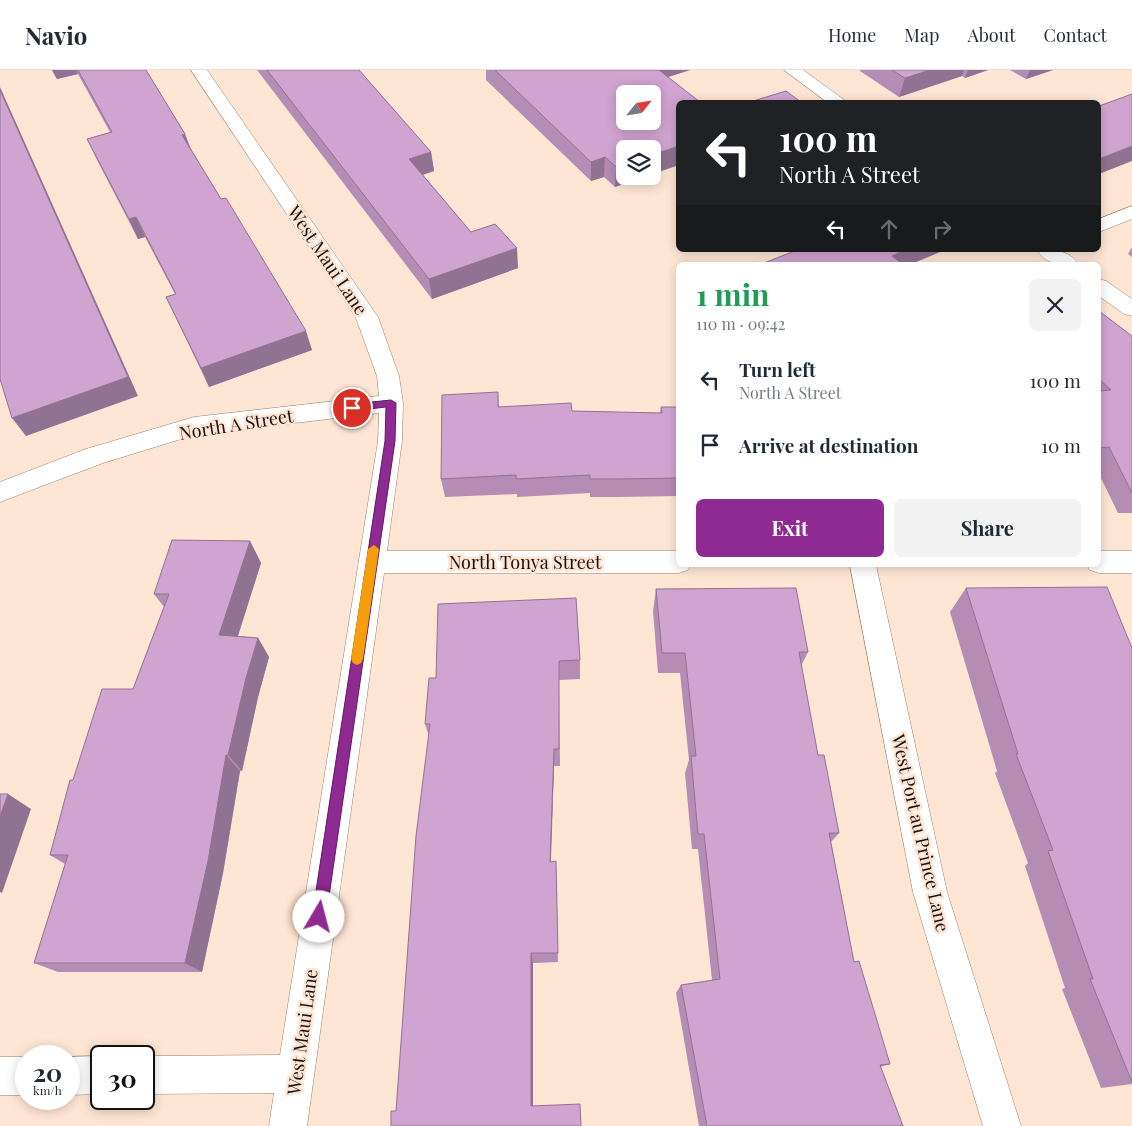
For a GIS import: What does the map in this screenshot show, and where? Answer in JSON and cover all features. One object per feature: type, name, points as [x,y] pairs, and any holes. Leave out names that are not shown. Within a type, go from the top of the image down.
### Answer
[{"type":"street","name":"West Maui Lane","points":[[199,70],[367,317],[380,348],[388,376],[391,403],[390,441],[288,1126]]},
{"type":"street","points":[[792,70],[835,100]]},
{"type":"street","points":[[1101,225],[1132,212]]},
{"type":"street","points":[[1050,252],[1065,262]]},
{"type":"street","points":[[1101,287],[1132,309]]},
{"type":"street","name":"North A Street","points":[[0,492],[95,456],[194,426],[391,403]]},
{"type":"street","name":"North Tonya Street","points":[[372,562],[676,562]]},
{"type":"street","points":[[1101,562],[1132,562]]},
{"type":"street","name":"West Port au Prince Lane","points":[[863,567],[930,892],[1002,1126]]},
{"type":"street","points":[[155,1075],[295,1074]]},
{"type":"street","points":[[0,1076],[15,1076]]},
{"type":"building","points":[[78,70],[146,70],[185,134],[182,135],[221,199],[226,198],[306,331],[201,368],[166,297],[176,294],[136,217],[129,219],[87,139],[112,132]]},
{"type":"building","points":[[267,70],[359,70],[431,152],[409,159],[471,232],[495,224],[517,248],[429,279]]},
{"type":"building","points":[[495,70],[659,70],[697,100],[676,100],[676,147],[661,152],[661,140],[616,140],[616,167],[605,157],[591,162]]},
{"type":"building","points":[[892,70],[930,70],[905,78]]},
{"type":"building","points":[[0,90],[128,377],[12,418],[0,379]]},
{"type":"building","points":[[786,91],[798,100],[757,100]]},
{"type":"building","points":[[1132,94],[1132,146],[1101,158],[1101,105]]},
{"type":"building","points":[[792,252],[901,252],[892,256],[900,262],[767,262]]},
{"type":"building","points":[[1101,313],[1132,336],[1132,493],[1109,447],[1101,448],[1101,391],[1111,390],[1101,381]]},
{"type":"building","points":[[498,392],[498,407],[571,403],[572,411],[662,413],[661,407],[676,407],[676,478],[590,479],[590,475],[516,479],[516,475],[441,479],[442,395]]},
{"type":"building","points":[[172,540],[250,541],[219,635],[258,638],[246,678],[228,755],[226,755],[208,861],[185,963],[34,963],[68,855],[50,855],[70,780],[73,780],[102,689],[133,689],[169,594],[154,594]]},
{"type":"building","points":[[1107,587],[1132,648],[1132,1082],[1090,979],[1093,979],[1048,851],[1053,850],[1016,754],[1018,754],[966,588]]},
{"type":"building","points":[[796,588],[808,652],[799,652],[818,755],[824,755],[839,833],[829,833],[854,962],[859,961],[890,1064],[880,1065],[903,1126],[707,1126],[681,985],[720,979],[704,834],[698,834],[691,756],[696,756],[685,653],[662,653],[656,589]]},
{"type":"building","points":[[576,598],[580,660],[559,661],[559,749],[554,749],[550,862],[556,861],[558,953],[531,953],[531,1106],[580,1104],[581,1126],[391,1126],[391,1111],[396,1111],[416,836],[430,724],[425,724],[429,678],[436,678],[438,604]]},
{"type":"building","points":[[0,794],[8,794],[0,816]]},
{"type":"slow traffic","points":[[357,659],[374,549]]},
{"type":"route","points":[[319,917],[390,441],[391,403],[352,408]]}]
